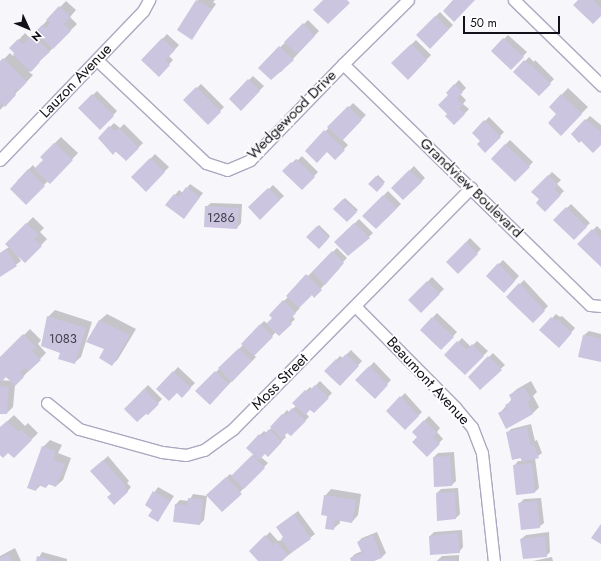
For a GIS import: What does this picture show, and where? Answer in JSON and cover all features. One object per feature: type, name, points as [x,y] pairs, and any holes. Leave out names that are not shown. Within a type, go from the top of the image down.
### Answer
[{"type":"street","name":"Lauzon Avenue","points":[[0,160],[143,11],[149,0]]},
{"type":"street","name":"Wedgewood Drive","points":[[97,60],[206,164],[227,170],[250,160],[343,64],[408,0]]},
{"type":"street","points":[[514,0],[601,85]]},
{"type":"street","name":"Grandview Boulevard","points":[[343,64],[590,305],[601,306]]},
{"type":"street","name":"Moss Street","points":[[47,404],[79,429],[162,452],[186,455],[204,450],[233,429],[471,188]]},
{"type":"street","name":"Beaumont Avenue","points":[[356,306],[455,407],[472,427],[482,453],[494,561]]},
{"type":"building","points":[[196,0],[212,9],[192,40],[177,30]]},
{"type":"building","points":[[323,0],[347,0],[350,3],[328,24],[313,10]]},
{"type":"building","points":[[453,0],[475,0],[454,22],[443,11]]},
{"type":"building","points":[[578,0],[594,0],[601,9],[601,16],[593,24],[573,5]]},
{"type":"building","points":[[59,6],[71,17],[64,24],[71,31],[53,49],[35,32],[42,25],[46,28],[50,23],[46,20]]},
{"type":"building","points":[[435,16],[449,29],[430,49],[416,35]]},
{"type":"building","points":[[303,23],[315,36],[297,54],[284,42]]},
{"type":"building","points":[[32,34],[50,52],[39,61],[40,62],[31,72],[13,55],[14,53],[9,48],[18,39],[23,44]]},
{"type":"building","points":[[162,38],[175,50],[165,60],[170,65],[159,77],[141,60]]},
{"type":"building","points":[[503,38],[524,57],[511,70],[491,51]]},
{"type":"building","points":[[411,44],[427,60],[408,80],[391,63]]},
{"type":"building","points":[[279,46],[294,60],[271,80],[258,68]]},
{"type":"building","points":[[3,58],[27,82],[18,91],[17,89],[14,92],[16,95],[5,107],[0,102],[0,61]]},
{"type":"building","points":[[524,60],[551,84],[539,96],[513,72]]},
{"type":"building","points":[[248,79],[260,91],[241,111],[229,99]]},
{"type":"building","points":[[454,84],[463,92],[457,99],[463,105],[459,108],[465,114],[454,125],[445,116],[447,114],[438,105],[448,95],[446,93]]},
{"type":"building","points":[[196,87],[221,112],[208,125],[183,100]]},
{"type":"building","points":[[92,94],[114,116],[100,130],[78,108]]},
{"type":"building","points":[[561,94],[582,114],[561,136],[548,123],[556,114],[549,107]]},
{"type":"building","points":[[348,106],[362,120],[342,141],[327,127]]},
{"type":"building","points":[[585,119],[601,132],[601,145],[593,153],[581,141],[579,143],[571,134]]},
{"type":"building","points":[[484,120],[501,137],[485,153],[477,144],[480,141],[472,133]]},
{"type":"building","points":[[109,126],[115,131],[119,128],[139,148],[126,161],[116,151],[113,155],[98,138]]},
{"type":"building","points":[[324,130],[345,150],[335,160],[327,152],[317,163],[305,151]]},
{"type":"building","points":[[54,143],[73,160],[50,184],[34,169],[43,160],[40,157]]},
{"type":"building","points":[[505,144],[530,167],[515,182],[491,159]]},
{"type":"building","points":[[150,158],[165,172],[146,192],[131,177]]},
{"type":"building","points":[[297,160],[315,177],[302,190],[282,171],[291,162],[293,164]]},
{"type":"building","points":[[28,169],[45,186],[26,205],[10,189]]},
{"type":"building","points":[[409,170],[422,182],[403,200],[391,188]]},
{"type":"building","points":[[548,175],[558,185],[554,189],[561,195],[545,212],[536,203],[539,199],[531,192]]},
{"type":"building","points":[[376,176],[384,184],[377,192],[368,184]]},
{"type":"building","points":[[186,187],[200,197],[184,219],[165,205],[174,194],[179,197]]},
{"type":"building","points":[[268,188],[280,200],[260,220],[248,207]]},
{"type":"building","points":[[383,195],[397,208],[376,229],[362,216]]},
{"type":"building","points":[[343,199],[357,212],[347,222],[333,209]]},
{"type":"building","points":[[205,206],[239,208],[237,229],[204,227]]},
{"type":"building","points":[[566,207],[587,227],[574,240],[553,220]]},
{"type":"building","points":[[26,223],[39,235],[34,239],[42,246],[25,263],[5,244]]},
{"type":"building","points":[[354,223],[370,238],[348,256],[334,242]]},
{"type":"building","points":[[317,226],[329,238],[319,249],[306,237]]},
{"type":"building","points":[[592,229],[601,238],[601,267],[577,244]]},
{"type":"building","points":[[466,242],[478,254],[458,274],[446,262]]},
{"type":"building","points":[[6,249],[17,266],[0,277],[0,253]]},
{"type":"building","points":[[332,251],[344,263],[325,285],[312,272]]},
{"type":"building","points":[[498,263],[515,281],[504,293],[486,276]]},
{"type":"building","points":[[306,274],[322,290],[314,298],[312,295],[299,308],[286,296]]},
{"type":"building","points":[[427,281],[440,294],[421,313],[408,300]]},
{"type":"building","points":[[519,283],[545,311],[533,323],[506,297]]},
{"type":"building","points":[[283,300],[296,313],[289,321],[292,324],[279,336],[266,324],[272,318],[269,315]]},
{"type":"building","points":[[47,316],[86,328],[75,364],[58,359],[60,353],[41,346]]},
{"type":"building","points":[[432,317],[454,337],[441,350],[420,330]]},
{"type":"building","points":[[551,317],[555,321],[557,319],[572,333],[559,348],[539,330]]},
{"type":"building","points":[[99,320],[130,335],[112,366],[99,358],[104,349],[86,342]]},
{"type":"building","points":[[260,324],[273,337],[254,356],[241,344]]},
{"type":"building","points":[[23,334],[36,347],[32,351],[41,360],[29,371],[25,367],[20,373],[24,377],[15,386],[6,377],[1,382],[0,357]]},
{"type":"building","points":[[583,335],[601,339],[601,362],[578,357]]},
{"type":"building","points":[[457,341],[467,350],[472,344],[484,356],[465,375],[444,355]]},
{"type":"building","points":[[239,348],[252,361],[232,382],[218,368]]},
{"type":"building","points":[[346,354],[359,366],[340,386],[324,371],[336,359],[338,362]]},
{"type":"building","points":[[488,356],[502,370],[480,390],[468,377]]},
{"type":"building","points":[[369,366],[388,385],[375,399],[355,380]]},
{"type":"building","points":[[173,371],[191,388],[182,398],[177,393],[169,401],[156,389]]},
{"type":"building","points":[[215,371],[229,384],[210,405],[195,391]]},
{"type":"building","points":[[315,385],[329,398],[314,413],[310,410],[305,415],[292,403],[305,390],[308,392]]},
{"type":"building","points":[[0,386],[9,387],[7,414],[0,414]]},
{"type":"building","points":[[524,387],[531,399],[527,402],[533,414],[506,429],[498,413],[507,408],[505,405],[512,401],[509,395]]},
{"type":"building","points":[[144,389],[159,404],[148,415],[146,414],[137,422],[124,409]]},
{"type":"building","points":[[400,396],[419,416],[405,430],[386,411]]},
{"type":"building","points":[[292,408],[306,421],[291,436],[287,433],[282,439],[270,427],[282,414],[285,416]]},
{"type":"building","points":[[424,420],[437,433],[433,437],[440,444],[427,457],[412,442],[417,437],[412,432]]},
{"type":"building","points":[[7,421],[18,432],[21,429],[32,440],[14,458],[8,453],[3,458],[0,455],[0,427]]},
{"type":"building","points":[[527,427],[531,445],[533,444],[539,458],[522,462],[521,458],[512,460],[506,432]]},
{"type":"building","points":[[269,429],[282,442],[268,457],[265,454],[259,460],[246,448],[259,434],[262,437]]},
{"type":"building","points":[[42,446],[56,451],[53,460],[65,464],[56,487],[48,484],[46,488],[38,485],[36,491],[27,488]]},
{"type":"building","points":[[252,455],[265,468],[244,489],[231,476]]},
{"type":"building","points":[[450,456],[452,486],[434,487],[433,457]]},
{"type":"building","points":[[103,460],[126,486],[124,487],[128,492],[114,505],[107,497],[111,494],[90,471]]},
{"type":"building","points":[[532,463],[535,493],[516,495],[513,465]]},
{"type":"building","points":[[226,477],[242,494],[222,512],[206,495]]},
{"type":"building","points":[[153,491],[170,501],[158,522],[148,516],[152,510],[145,505]]},
{"type":"building","points":[[455,492],[456,519],[437,521],[436,493]]},
{"type":"building","points":[[324,495],[356,500],[352,523],[335,520],[334,530],[325,529],[327,516],[321,515]]},
{"type":"building","points":[[188,498],[203,500],[200,525],[173,522],[175,504],[187,505]]},
{"type":"building","points":[[537,501],[540,528],[521,530],[518,503]]},
{"type":"building","points":[[294,514],[311,539],[291,553],[281,539],[283,537],[276,527]]},
{"type":"building","points":[[601,524],[601,544],[591,538]]},
{"type":"building","points":[[458,533],[460,553],[430,555],[429,536]]},
{"type":"building","points":[[265,535],[273,545],[276,542],[288,555],[282,561],[258,561],[249,551]]},
{"type":"building","points":[[373,535],[382,558],[374,561],[351,561],[350,558],[364,552],[363,550],[361,551],[357,542]]},
{"type":"building","points":[[545,536],[547,557],[523,559],[520,539]]},
{"type":"building","points":[[8,554],[12,561],[0,561],[0,558]]},
{"type":"building","points":[[37,556],[53,561],[36,561]]},
{"type":"building","points":[[455,559],[455,561],[437,561],[437,560]]}]
